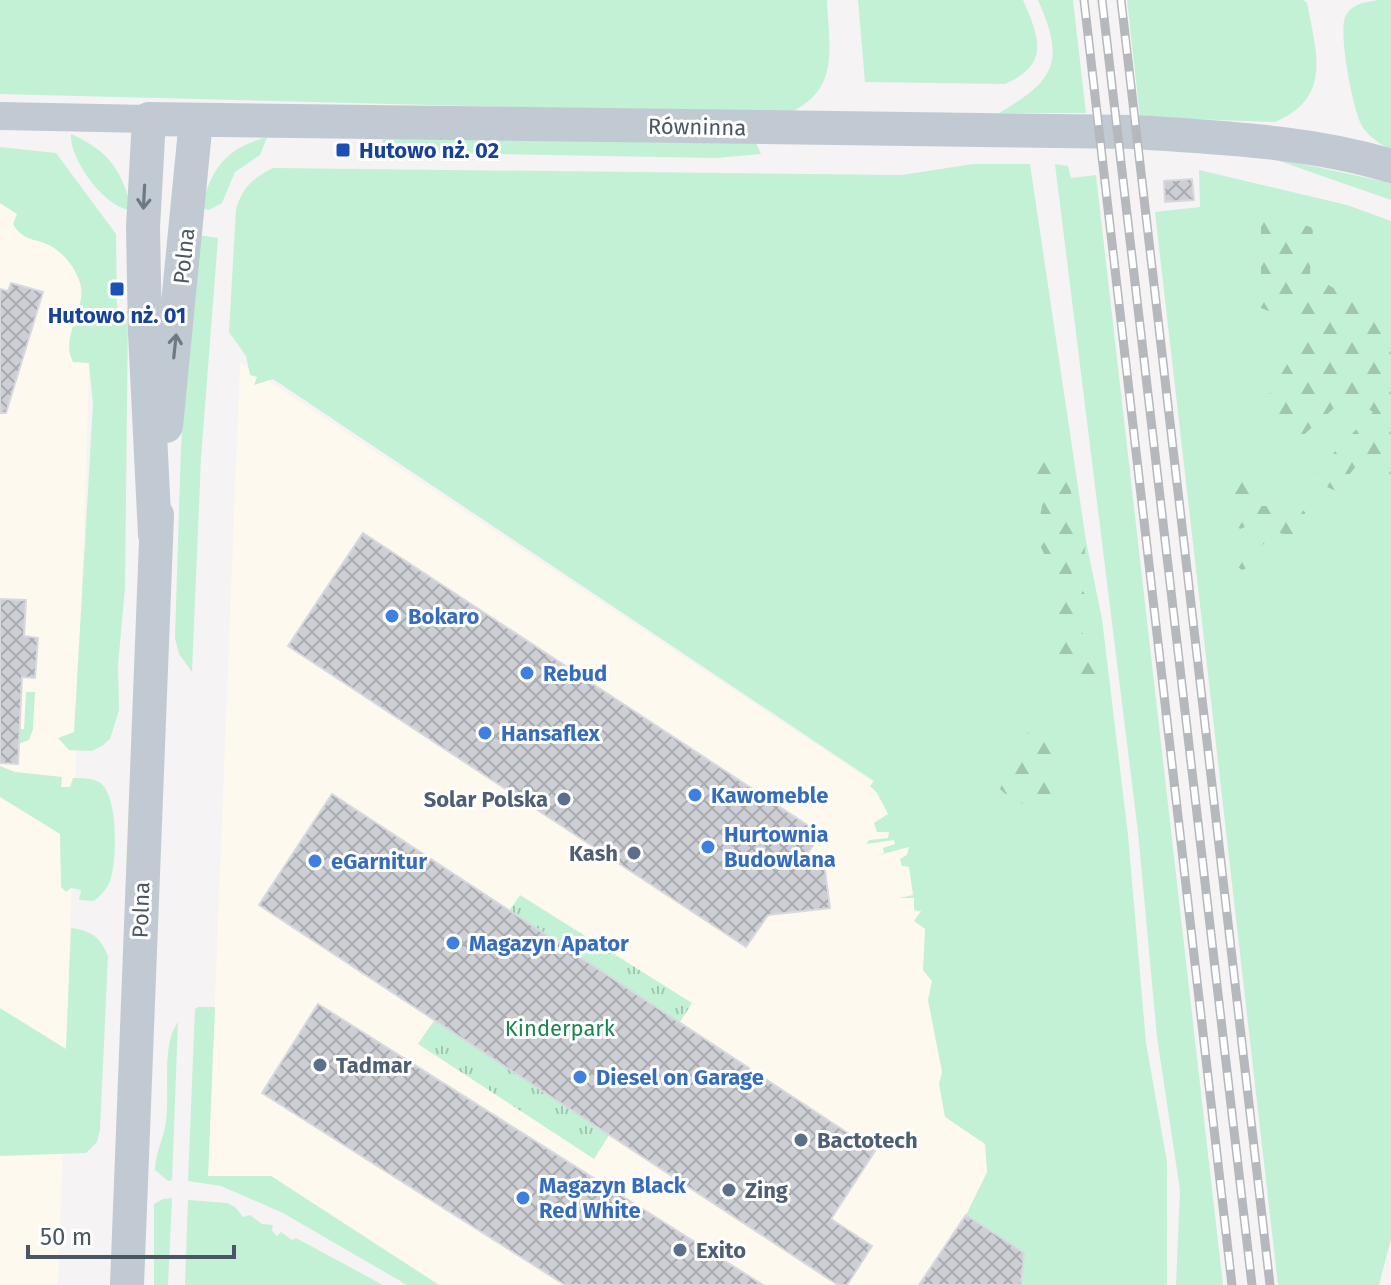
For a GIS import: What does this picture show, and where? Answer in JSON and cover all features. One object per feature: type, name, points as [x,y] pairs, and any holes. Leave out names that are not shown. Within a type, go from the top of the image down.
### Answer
[{"type":"street","name":"Równinna","points":[[0,116],[1136,132],[1262,140],[1338,152],[1391,166]]},
{"type":"street","name":"Polna","points":[[149,119],[143,227],[155,535]]},
{"type":"street","name":"Polna","points":[[127,1285],[155,535],[196,120]]},
{"type":"shaded area","points":[[0,203],[93,261],[58,1285],[0,1285]]},
{"type":"shaded area","points":[[240,362],[922,815],[988,1143],[1050,1285],[440,1285],[272,1176],[208,1176]]},
{"type":"green space","points":[[0,0],[827,0],[828,67],[816,94],[804,105],[786,114],[0,94]]},
{"type":"green space","points":[[858,0],[1023,0],[1036,38],[1035,58],[1020,76],[1005,84],[865,82]]},
{"type":"green space","points":[[1038,0],[1073,0],[1086,113],[999,113],[1033,90],[1050,67],[1053,54],[1051,39]]},
{"type":"green space","points":[[1127,0],[1303,0],[1307,3],[1316,55],[1313,86],[1306,100],[1275,122],[1140,117]]},
{"type":"green space","points":[[1379,0],[1391,0],[1391,150],[1368,133],[1358,117],[1343,36],[1346,15],[1352,8]]},
{"type":"green space","points":[[71,134],[105,155],[112,163],[132,210],[111,202],[91,181],[76,156]]},
{"type":"green space","points":[[383,134],[756,143],[761,154],[715,158],[382,152]]},
{"type":"green space","points":[[267,137],[260,155],[235,172],[222,203],[209,210],[201,208],[210,182],[222,162],[240,148]]},
{"type":"green space","points":[[0,147],[56,153],[116,234],[117,311],[128,311],[125,588],[118,665],[119,710],[110,739],[92,751],[69,750],[58,738],[74,732],[93,404],[89,363],[73,362],[70,352],[71,332],[80,303],[80,283],[62,254],[19,232],[13,224],[17,214],[0,203]]},
{"type":"green space","points":[[1265,156],[1391,183],[1391,200]]},
{"type":"green space","points":[[973,164],[1030,164],[1086,541],[1102,619],[1128,835],[1146,1043],[1167,1162],[1167,1285],[1019,1285],[1024,1253],[966,1215],[987,1172],[985,1144],[945,1117],[939,1084],[942,1072],[928,1000],[932,981],[923,970],[925,929],[914,921],[921,911],[914,910],[914,898],[899,898],[913,895],[909,867],[902,866],[900,859],[907,855],[909,847],[875,856],[884,853],[883,848],[895,844],[894,840],[866,844],[869,840],[888,838],[889,832],[877,832],[874,823],[888,814],[870,786],[874,781],[273,379],[254,385],[257,377],[250,375],[246,356],[229,332],[236,209],[250,184],[273,168],[902,175]]},
{"type":"green space","points":[[1055,164],[1068,166],[1071,178],[1096,175],[1223,1285],[1176,1285],[1180,1190],[1157,1037],[1138,832]]},
{"type":"green space","points":[[1199,170],[1347,205],[1391,221],[1391,1239],[1379,1285],[1278,1285],[1155,212],[1200,207]]},
{"type":"green space","points":[[1261,210],[1313,228],[1310,274],[1391,322],[1391,477],[1365,455],[1336,491],[1309,479],[1373,412],[1348,396],[1300,438],[1263,405],[1309,327],[1261,308]]},
{"type":"green space","points":[[198,235],[218,238],[201,458],[192,672],[179,654],[175,638],[181,447]]},
{"type":"green space","points":[[1055,452],[1065,459],[1074,508],[1081,519],[1086,541],[1084,559],[1070,568],[1089,603],[1078,626],[1098,654],[1094,680],[1074,693],[1061,667],[1055,621],[1061,601],[1059,585],[1036,537],[1042,506],[1035,473],[1040,458]]},
{"type":"green space","points":[[1232,476],[1253,480],[1263,488],[1259,495],[1262,506],[1282,509],[1292,502],[1305,512],[1305,527],[1293,536],[1275,532],[1254,554],[1249,567],[1242,570],[1238,567],[1254,529],[1250,525],[1240,529],[1231,517],[1232,494],[1228,487]]},
{"type":"green space","points":[[26,692],[35,692],[33,729],[29,740],[16,745],[0,729],[24,729]]},
{"type":"green space","points":[[1043,717],[1050,721],[1057,778],[1046,798],[1015,803],[1000,789],[1008,771],[1020,765],[1033,720]]},
{"type":"green space","points":[[0,766],[15,772],[62,777],[61,787],[70,787],[73,778],[83,778],[99,782],[106,789],[115,829],[114,859],[109,884],[94,901],[79,900],[81,890],[71,888],[66,892],[61,887],[60,834],[0,797]]},
{"type":"green space","name":"Kinderpark","points":[[520,895],[692,1003],[594,1159],[418,1044]]},
{"type":"green space","points":[[71,928],[94,936],[108,956],[97,1142],[86,1153],[0,1156],[0,1008],[66,1049]]},
{"type":"green space","points":[[215,1007],[208,1176],[271,1176],[439,1285],[407,1285],[283,1213],[221,1186],[188,1181],[195,1009]]},
{"type":"green space","points":[[178,1022],[172,1180],[168,1181],[155,1170],[166,1121],[170,1043]]},
{"type":"green space","points":[[172,1198],[168,1285],[154,1285],[154,1204]]},
{"type":"green space","points":[[188,1200],[227,1203],[243,1217],[250,1215],[262,1224],[273,1225],[272,1231],[277,1236],[281,1232],[292,1240],[296,1238],[383,1285],[185,1285]]},
{"type":"building","points":[[1192,179],[1194,200],[1165,202],[1164,181]]},
{"type":"building","points":[[11,283],[43,292],[6,413],[0,413],[0,289],[8,291]]},
{"type":"building","points":[[363,533],[821,834],[805,857],[825,870],[830,908],[768,915],[746,947],[288,646]]},
{"type":"building","points":[[0,599],[26,600],[24,636],[38,638],[35,678],[22,677],[18,764],[0,763]]},
{"type":"building","points":[[332,794],[875,1151],[831,1219],[872,1246],[847,1285],[838,1285],[259,905]]},
{"type":"building","points":[[318,1004],[763,1285],[565,1285],[262,1093]]},
{"type":"building","points":[[966,1215],[1024,1253],[1021,1285],[919,1285]]},
{"type":"railway","points":[[1084,0],[1232,1285]]},
{"type":"railway","points":[[1102,0],[1252,1285]]},
{"type":"railway","points":[[1121,0],[1270,1285]]},
{"type":"place","name":"Hutowo nż. 02","points":[[343,150]]},
{"type":"place","name":"Hutowo nż. 01","points":[[117,289]]},
{"type":"place","name":"Bokaro","points":[[392,616]]},
{"type":"place","name":"Rebud","points":[[527,673]]},
{"type":"place","name":"Hansaflex","points":[[485,733]]},
{"type":"place","name":"Kawomeble","points":[[695,795]]},
{"type":"place","name":"Solar Polska","points":[[564,799]]},
{"type":"place","name":"Hurtownia Budowlana","points":[[708,847]]},
{"type":"place","name":"Kash","points":[[634,853]]},
{"type":"place","name":"eGarnitur","points":[[315,861]]},
{"type":"place","name":"Magazyn Apator","points":[[453,943]]},
{"type":"place","name":"Tadmar","points":[[320,1065]]},
{"type":"place","name":"Diesel on Garage","points":[[580,1077]]},
{"type":"place","name":"Bactotech","points":[[801,1140]]},
{"type":"place","name":"Zing","points":[[729,1190]]},
{"type":"place","name":"Magazyn Black Red White","points":[[523,1198]]},
{"type":"place","name":"Exito","points":[[680,1250]]}]
